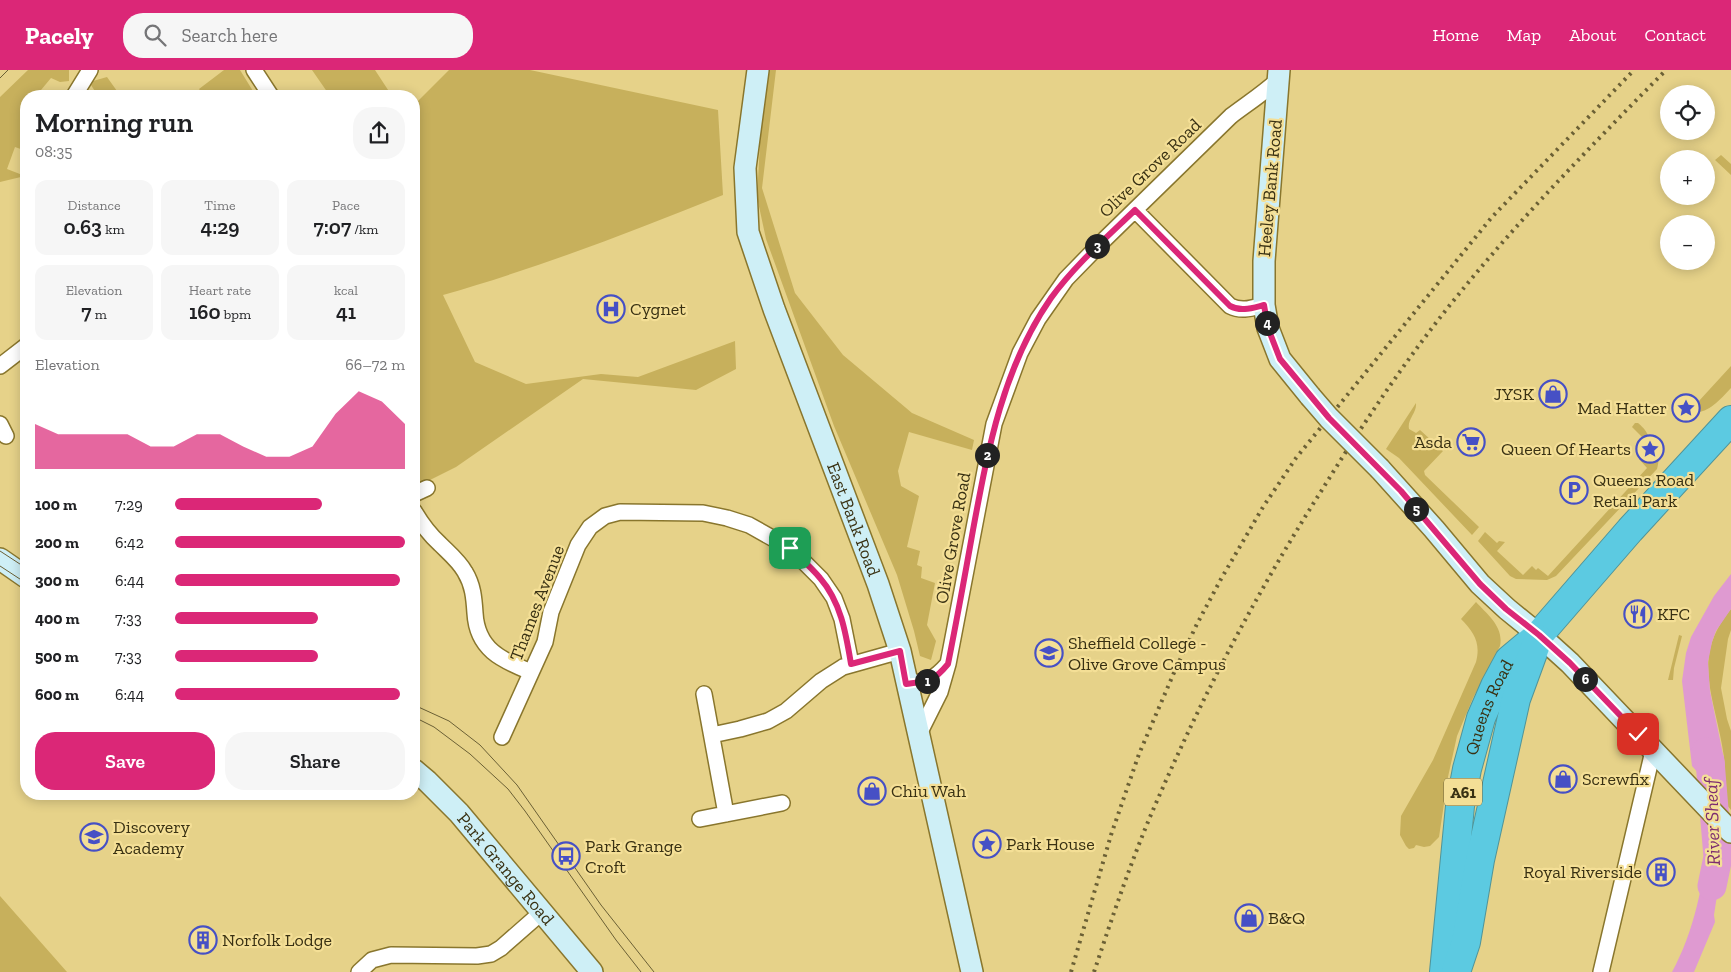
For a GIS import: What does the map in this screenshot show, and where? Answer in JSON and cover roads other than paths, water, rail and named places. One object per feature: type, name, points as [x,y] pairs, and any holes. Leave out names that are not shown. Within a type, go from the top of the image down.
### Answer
[{"type":"highway","name":"Queens Road","points":[[1444,972],[1460,806],[1477,728],[1495,686],[1509,660],[1539,635],[1630,530],[1731,420]]},
{"type":"highway","name":"Queens Road","points":[[1456,972],[1466,942],[1485,831],[1516,699],[1539,635]]},
{"type":"street","points":[[78,90],[90,70]]},
{"type":"street","points":[[254,70],[267,90]]},
{"type":"street","name":"East Bank Road","points":[[758,70],[745,168],[748,232],[774,309],[878,584],[900,651],[972,972]]},
{"type":"street","name":"Olive Grove Road","points":[[918,736],[940,692],[948,664],[984,468],[994,424],[1020,353],[1038,319],[1066,279],[1231,116],[1262,94],[1281,74]]},
{"type":"street","name":"Heeley Bank Road","points":[[1281,74],[1264,260],[1264,305],[1268,328],[1280,359],[1329,418],[1380,469],[1480,584],[1506,609],[1570,663],[1727,828]]},
{"type":"street","points":[[1135,210],[1230,306],[1245,310],[1264,305]]},
{"type":"street","points":[[0,366],[20,351]]},
{"type":"street","name":"Thames Avenue","points":[[502,737],[545,642],[551,612],[578,545],[590,527],[605,516],[620,512],[703,512],[749,524],[790,548],[821,579],[834,598],[842,619],[851,664]]},
{"type":"street","points":[[420,519],[465,572],[473,592],[476,627],[490,650],[499,658],[531,672]]},
{"type":"street","points":[[0,559],[20,573]]},
{"type":"street","points":[[712,735],[740,730],[768,721],[786,711],[821,680],[851,664],[900,651]]},
{"type":"street","points":[[906,684],[930,681],[938,676],[948,664]]},
{"type":"street","points":[[704,694],[726,814]]},
{"type":"street","points":[[1601,972],[1653,751]]},
{"type":"street","name":"Park Grange Road","points":[[420,775],[459,813],[592,972]]},
{"type":"street","points":[[700,819],[782,804]]},
{"type":"street","points":[[359,972],[372,960],[391,955],[477,956],[491,954],[501,948],[542,912]]},
{"type":"waterway","name":"River Sheaf","points":[[1706,752],[1710,761],[1718,857],[1712,886]]},
{"type":"tram line","points":[[0,78],[8,70]]},
{"type":"tram line","points":[[0,551],[20,564]]},
{"type":"tram line","points":[[0,566],[20,579]]},
{"type":"tram line","points":[[420,708],[449,721],[480,745],[517,785],[601,905],[654,972]]},
{"type":"tram line","points":[[420,720],[434,727],[470,754],[508,789],[641,972]]},
{"type":"railway","points":[[1071,972],[1111,835],[1139,754],[1197,624],[1263,507],[1296,458],[1492,217],[1634,70]]},
{"type":"railway","points":[[1094,972],[1117,905],[1160,794],[1234,640],[1297,529],[1371,414],[1443,313],[1536,205],[1666,70]]},
{"type":"place","name":"Cygnet","points":[[611,309]]},
{"type":"place","name":"JYSK","points":[[1553,394]]},
{"type":"place","name":"Mad Hatter","points":[[1686,408]]},
{"type":"place","name":"Asda","points":[[1471,442]]},
{"type":"place","name":"Queen Of Hearts","points":[[1650,449]]},
{"type":"place","name":"Queens Road Retail Park","points":[[1574,490]]},
{"type":"place","name":"KFC","points":[[1638,614]]},
{"type":"place","name":"Sheffield College - Olive Grove Campus","points":[[1049,653]]},
{"type":"place","name":"Screwfix","points":[[1563,779]]},
{"type":"place","name":"Chiu Wah","points":[[872,791]]},
{"type":"place","name":"Discovery Academy","points":[[94,837]]},
{"type":"place","name":"Park House","points":[[987,844]]},
{"type":"place","name":"Park Grange Croft","points":[[566,856]]},
{"type":"place","name":"Royal Riverside","points":[[1661,872]]},
{"type":"place","name":"B&Q","points":[[1249,918]]},
{"type":"place","name":"Norfolk Lodge","points":[[203,940]]}]
